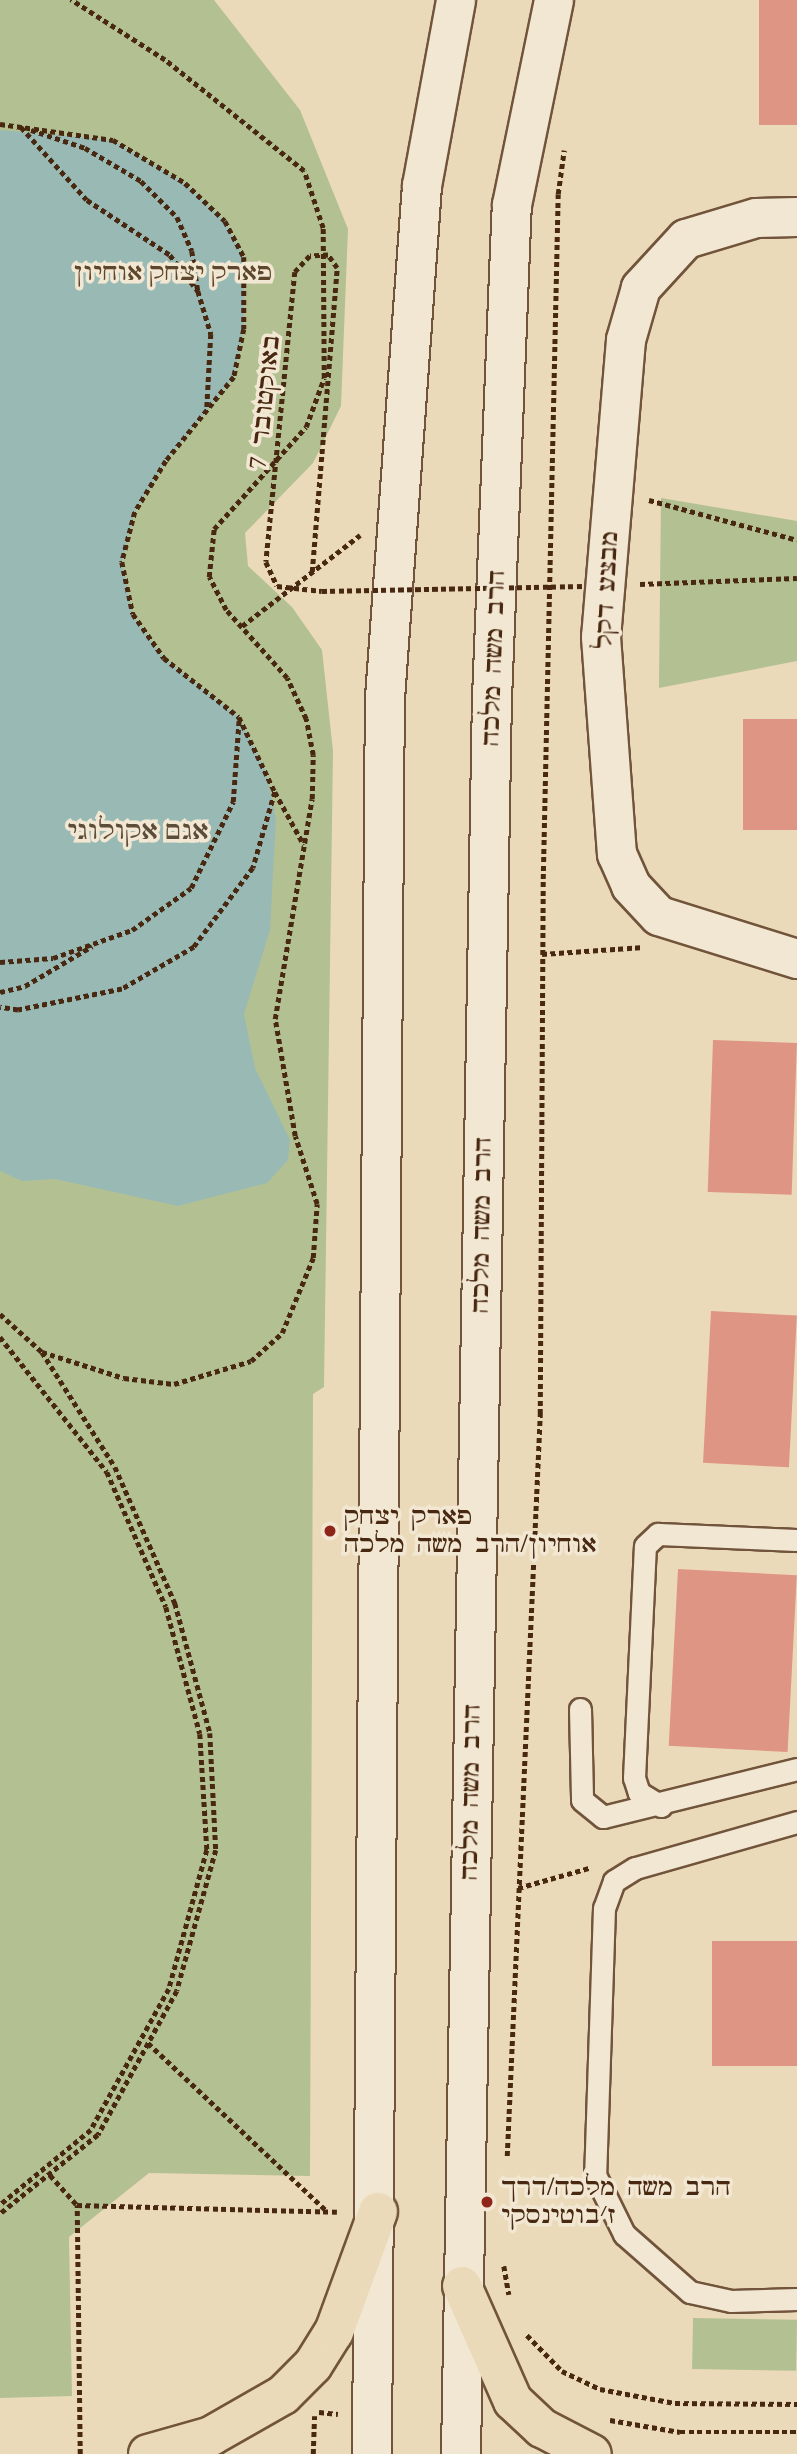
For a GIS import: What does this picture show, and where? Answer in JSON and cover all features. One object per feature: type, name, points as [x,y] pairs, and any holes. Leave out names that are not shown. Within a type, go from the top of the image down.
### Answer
[{"type":"main road","points":[[148,2454],[211,2436],[299,2404],[334,2332],[378,2212]]},
{"type":"main road","points":[[462,2286],[513,2401],[542,2428],[592,2454]]},
{"type":"street","points":[[372,2436],[378,2212],[385,698],[422,186],[456,0]]},
{"type":"street","name":"הרב משה מלכה","points":[[461,2454],[492,712],[512,205],[554,0]]},
{"type":"street","name":"מבצע דקל","points":[[797,218],[756,218],[686,239],[641,288],[626,340],[613,489],[594,586],[601,637],[617,854],[631,886],[668,919],[797,959]]},
{"type":"lane","points":[[661,1806],[639,1793],[634,1778],[645,1546],[658,1534],[797,1540]]},
{"type":"lane","points":[[580,1709],[582,1800],[591,1813],[626,1815],[797,1769]]},
{"type":"lane","points":[[797,1822],[635,1868],[614,1881],[604,1908],[595,2175],[604,2203],[624,2234],[690,2292],[731,2301],[797,2299]]},
{"type":"path","points":[[42,1352],[124,1378],[174,1384],[251,1361],[282,1334],[313,1258],[317,1204],[295,1136],[275,1019],[305,845],[313,755],[306,719],[287,678],[242,626],[209,577],[214,528],[306,427],[324,378],[327,274],[316,203],[304,171],[165,60],[71,0]]},
{"type":"path","points":[[0,124],[113,140],[185,183],[225,221],[244,257],[244,329],[234,377],[207,410],[135,512],[121,562],[133,614],[164,658],[239,717],[275,792],[305,845]]},
{"type":"path","points":[[20,127],[87,200],[170,255],[198,291]]},
{"type":"path","points":[[20,127],[85,148],[141,181],[177,217],[192,251],[198,291],[211,334],[207,410]]},
{"type":"path","points":[[506,2165],[540,1414],[542,954],[558,194],[565,142]]},
{"type":"path","name":"7 באוקטובר","points":[[312,572],[337,268],[328,255],[310,256],[296,272],[267,562],[277,586],[322,591],[594,586]]},
{"type":"path","points":[[613,489],[797,540]]},
{"type":"path","points":[[242,626],[399,505]]},
{"type":"path","points":[[594,586],[797,578]]},
{"type":"path","points":[[0,962],[53,958],[132,930],[191,888],[233,802],[239,717]]},
{"type":"path","points":[[0,1007],[18,1010],[122,989],[194,947],[253,868],[275,792]]},
{"type":"path","points":[[542,954],[641,951],[668,919]]},
{"type":"path","points":[[0,992],[25,986],[95,943]]},
{"type":"path","points":[[0,1314],[42,1352],[115,1466],[175,1604],[210,1733],[216,1850],[177,1991],[98,2135],[0,2214]]},
{"type":"path","points":[[0,1337],[107,1472],[166,1607],[200,1734],[208,1850],[169,1989],[90,2130],[0,2205]]},
{"type":"path","points":[[148,2043],[328,2211]]},
{"type":"path","points":[[50,2175],[76,2204],[80,2454]]},
{"type":"path","points":[[76,2204],[378,2212]]},
{"type":"path","points":[[504,2253],[515,2309]]},
{"type":"path","points":[[524,2329],[562,2371],[600,2389],[674,2403],[797,2404]]},
{"type":"path","points":[[299,2404],[372,2436]]},
{"type":"path","points":[[299,2404],[313,2454]]},
{"type":"path","points":[[604,2418],[680,2432],[797,2432]]},
{"type":"green space","name":"פארק יצחק אוחיון","points":[[0,0],[214,0],[300,110],[348,229],[341,406],[313,463],[245,533],[248,566],[292,607],[322,650],[333,751],[324,1387],[313,1394],[310,2176],[149,2173],[69,2237],[72,2396],[0,2398]]},
{"type":"green space","points":[[661,498],[797,521],[797,661],[659,688]]},
{"type":"green space","points":[[693,2318],[797,2320],[796,2371],[692,2369]]},
{"type":"water","name":"אגם אקולוגי","points":[[0,130],[113,140],[185,183],[225,221],[244,257],[244,329],[234,377],[166,461],[135,512],[122,562],[133,615],[164,658],[239,717],[266,771],[276,818],[270,930],[244,1014],[255,1068],[290,1140],[288,1160],[267,1183],[178,1206],[55,1179],[22,1181],[0,1171]]},
{"type":"building","points":[[759,0],[797,0],[797,125],[759,125]]},
{"type":"building","points":[[743,719],[797,719],[797,830],[743,830]]},
{"type":"building","points":[[713,1040],[797,1043],[792,1195],[708,1192]]},
{"type":"building","points":[[711,1311],[797,1316],[789,1467],[703,1463]]},
{"type":"building","points":[[678,1569],[797,1575],[788,1752],[669,1746]]},
{"type":"building","points":[[712,1941],[797,1941],[797,2066],[712,2066]]},
{"type":"place","name":"פארק יצחק אוחיון/הרב משה מלכה","points":[[330,1531]]},
{"type":"place","name":"הרב משה מלכה/דרך ז׳בוטינסקי","points":[[487,2202]]}]
